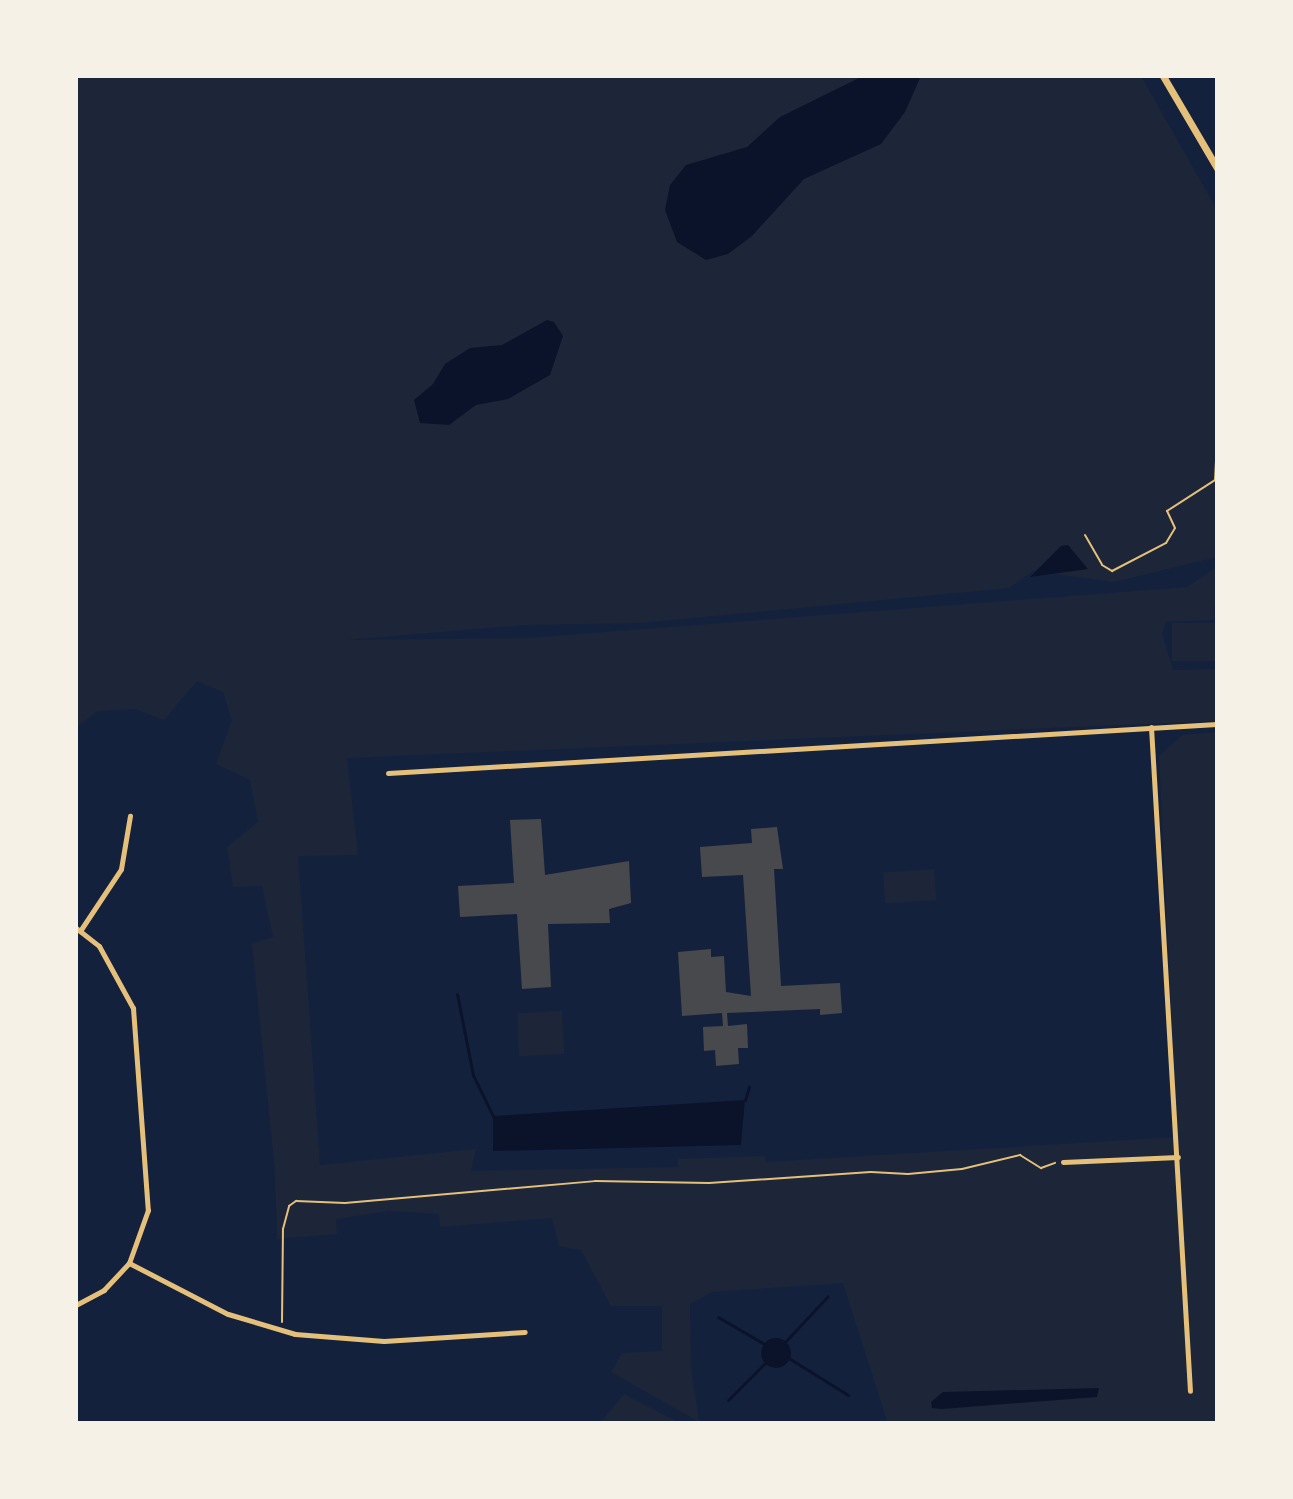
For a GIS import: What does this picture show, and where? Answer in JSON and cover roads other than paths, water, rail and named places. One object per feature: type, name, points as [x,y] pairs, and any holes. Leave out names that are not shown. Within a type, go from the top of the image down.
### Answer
[{"type":"main road","points":[[1166,77],[1217,168]]},
{"type":"street","points":[[388,773],[1217,724]]},
{"type":"street","points":[[1151,727],[1190,1391]]},
{"type":"street","points":[[76,1305],[104,1290],[129,1263],[148,1210],[136,1023],[120,978],[99,946],[78,929],[121,869],[130,816]]},
{"type":"street","points":[[1063,1162],[1178,1157]]},
{"type":"street","points":[[129,1263],[217,1309],[295,1334],[384,1341],[525,1332]]},
{"type":"lane","points":[[1085,535],[1103,567],[1112,571],[1166,543],[1175,528],[1167,511],[1215,480],[1217,445]]},
{"type":"waterway","points":[[457,994],[473,1075],[493,1116]]},
{"type":"waterway","points":[[745,1100],[749,1087]]},
{"type":"waterway","points":[[784,1343],[828,1296]]},
{"type":"waterway","points":[[718,1317],[766,1345]]},
{"type":"waterway","points":[[787,1357],[848,1395]]},
{"type":"waterway","points":[[728,1400],[765,1363]]}]
